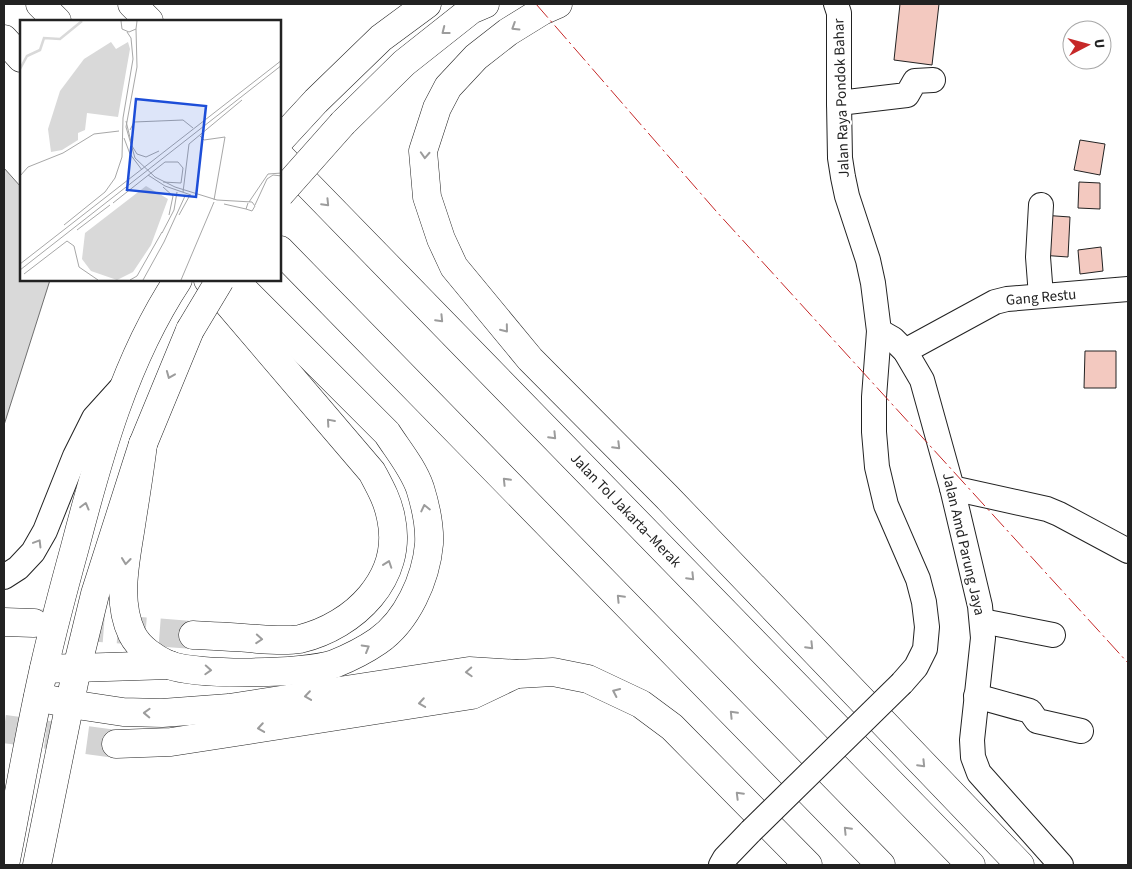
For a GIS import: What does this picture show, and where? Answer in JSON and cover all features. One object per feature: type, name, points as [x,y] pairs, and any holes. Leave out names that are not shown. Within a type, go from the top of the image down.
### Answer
[{"type":"main road","points":[[40,4],[56,20]]},
{"type":"main road","points":[[132,4],[148,20]]},
{"type":"main road","points":[[281,139],[316,101],[381,38],[427,4]]},
{"type":"main road","points":[[281,193],[343,123],[404,63],[471,10],[484,4]]},
{"type":"main road","points":[[558,4],[542,11],[508,32],[476,57],[448,87],[437,108],[424,151],[427,197],[441,239],[454,267],[530,359],[667,497],[1020,865]]},
{"type":"main road","points":[[4,39],[20,57]]},
{"type":"main road","name":"Jalan Tol Jakarta–Merak","points":[[281,157],[971,865]]},
{"type":"main road","points":[[281,251],[881,865]]},
{"type":"main road","points":[[192,635],[270,640],[298,639],[327,630],[347,620],[378,587],[389,563],[393,541],[392,518],[384,493],[372,472],[209,281]]},
{"type":"main road","points":[[37,865],[77,668],[95,594],[143,444],[190,330],[219,281]]},
{"type":"main road","points":[[44,669],[170,665],[200,670],[273,672],[303,670],[333,664],[379,641],[397,622],[412,599],[424,572],[429,542],[426,514],[420,487],[405,459],[386,433],[235,281]]},
{"type":"main road","points":[[5,865],[12,788],[38,697],[95,469],[126,383],[144,340],[172,289]]},
{"type":"main road","points":[[143,444],[126,562],[125,610],[133,636],[141,647],[170,665]]},
{"type":"main road","points":[[667,497],[893,785]]},
{"type":"main road","points":[[4,622],[34,623]]},
{"type":"main road","points":[[38,697],[123,712],[179,712],[239,707],[469,671],[518,674],[553,672],[588,679],[641,704],[672,727],[808,865]]},
{"type":"main road","points":[[116,744],[172,742],[472,695],[518,674]]},
{"type":"street","name":"Jalan Raya Pondok Bahar","points":[[721,865],[725,858],[751,831],[902,683],[916,668],[925,649],[927,627],[924,602],[918,579],[886,505],[877,467],[874,398],[878,331],[874,283],[847,196],[840,158],[839,13],[836,4]]},
{"type":"street","points":[[839,103],[907,95],[915,81],[933,80]]},
{"type":"street","points":[[1041,204],[1038,257],[1041,296]]},
{"type":"street","name":"Gang Restu","points":[[905,350],[994,302],[1007,299],[1128,289]]},
{"type":"street","name":"Jalan Amd Parung Jaya","points":[[878,331],[893,339],[905,350],[922,380],[952,488],[982,621],[983,638],[972,740],[973,757],[979,773],[1061,865]]},
{"type":"street","points":[[4,577],[18,568],[33,552],[45,531],[75,456],[94,418],[126,383]]},
{"type":"street","points":[[952,488],[1047,509],[1128,551]]},
{"type":"street","points":[[982,621],[1053,635]]},
{"type":"street","points":[[976,696],[1030,711],[1037,721],[1081,732]]},
{"type":"shaded area","points":[[4,168],[20,186],[20,281],[50,281],[4,425]]},
{"type":"building","points":[[900,4],[939,4],[932,65],[894,60]]},
{"type":"building","points":[[1080,140],[1105,144],[1100,175],[1074,170]]},
{"type":"building","points":[[1079,182],[1100,183],[1100,209],[1078,208]]},
{"type":"building","points":[[1042,215],[1070,217],[1068,257],[1040,255]]},
{"type":"building","points":[[1101,247],[1103,271],[1080,274],[1078,250]]},
{"type":"building","points":[[1085,351],[1116,351],[1116,388],[1084,388]]},
{"type":"tunnel","points":[[34,623],[193,635]]},
{"type":"tunnel","points":[[4,729],[116,744]]},
{"type":"power","points":[[536,4],[716,211],[1128,663]]}]
